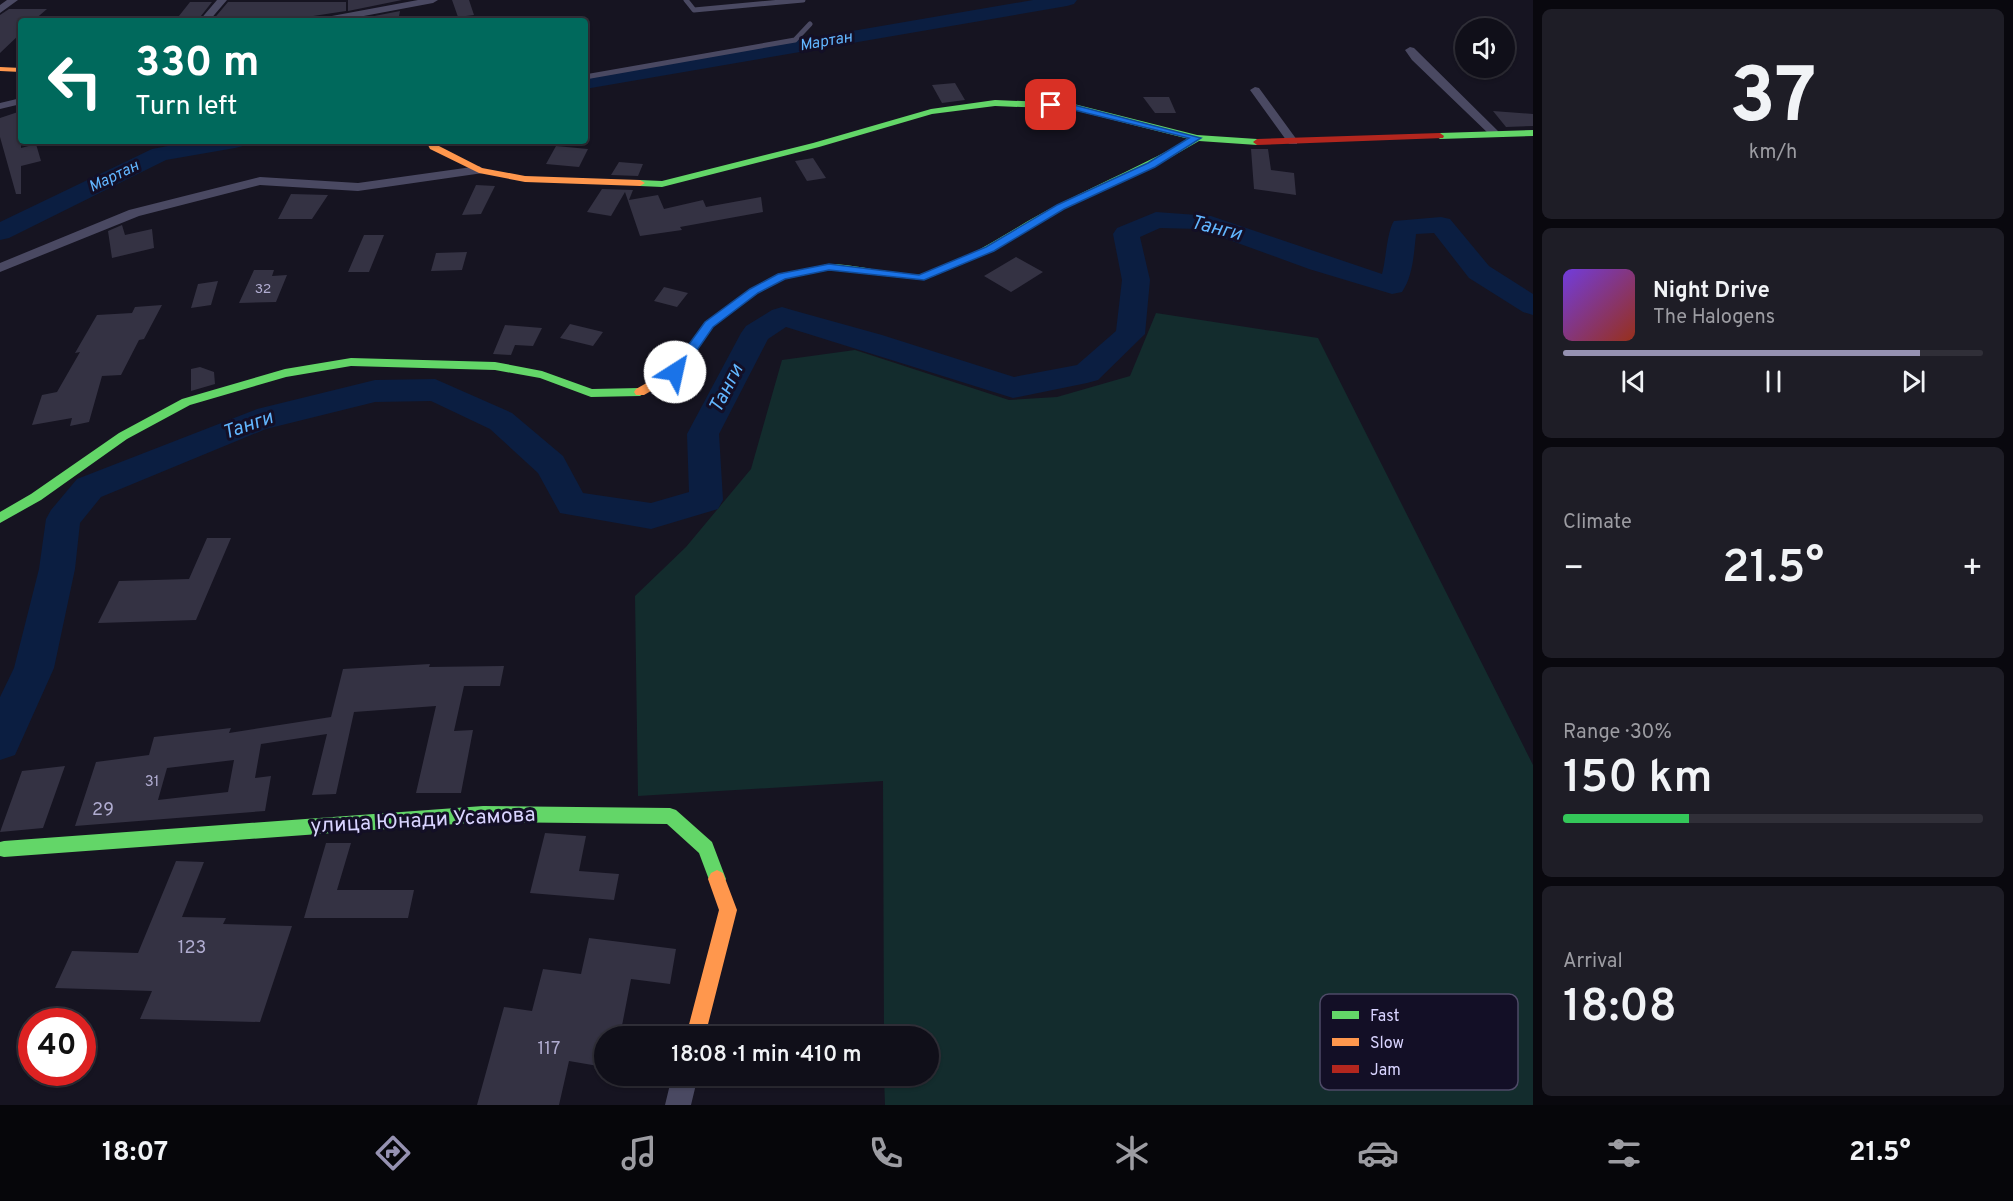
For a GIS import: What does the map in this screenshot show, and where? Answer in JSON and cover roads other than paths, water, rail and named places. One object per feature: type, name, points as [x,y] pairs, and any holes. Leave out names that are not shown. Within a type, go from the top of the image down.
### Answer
[{"type":"street","points":[[0,10],[13,0]]},
{"type":"street","points":[[207,18],[222,0]]},
{"type":"street","points":[[337,18],[433,0]]},
{"type":"street","points":[[1410,50],[1495,134]]},
{"type":"street","points":[[0,69],[18,70]]},
{"type":"street","points":[[1255,90],[1293,142]]},
{"type":"street","points":[[0,106],[18,101]]},
{"type":"street","points":[[432,144],[479,170],[525,179],[662,184],[816,145],[931,112],[995,103],[1070,106],[1197,138],[1262,142],[1533,133]]},
{"type":"street","points":[[0,518],[36,497],[123,436],[186,402],[285,373],[351,362],[495,366],[542,375],[591,393],[641,392],[675,372],[709,324],[754,291],[782,276],[829,267],[920,278],[990,249],[1061,207],[1151,165],[1197,138]]},
{"type":"street","points":[[0,268],[134,213],[260,181],[358,187],[479,170]]},
{"type":"street","name":"улица Юнади Усамова","points":[[4,849],[483,814],[670,816],[706,848],[728,910],[698,1026]]},
{"type":"street","points":[[678,1105],[683,1086]]},
{"type":"lane","points":[[686,0],[694,10],[803,0]]},
{"type":"lane","points":[[588,75],[795,40],[810,24]]},
{"type":"waterway","name":"Мартан","points":[[588,82],[1067,0]]},
{"type":"waterway","name":"Мартан","points":[[0,232],[160,154],[218,144]]},
{"type":"waterway","name":"Танги","points":[[0,741],[34,668],[57,569],[63,519],[89,488],[257,420],[375,391],[435,390],[501,421],[551,465],[572,504],[651,516],[706,500],[703,434],[756,333],[782,316],[872,342],[1013,388],[1087,373],[1130,334],[1136,280],[1126,234],[1156,220],[1202,221],[1319,263],[1392,286],[1401,253],[1403,227],[1441,225],[1479,272],[1533,306]]}]
